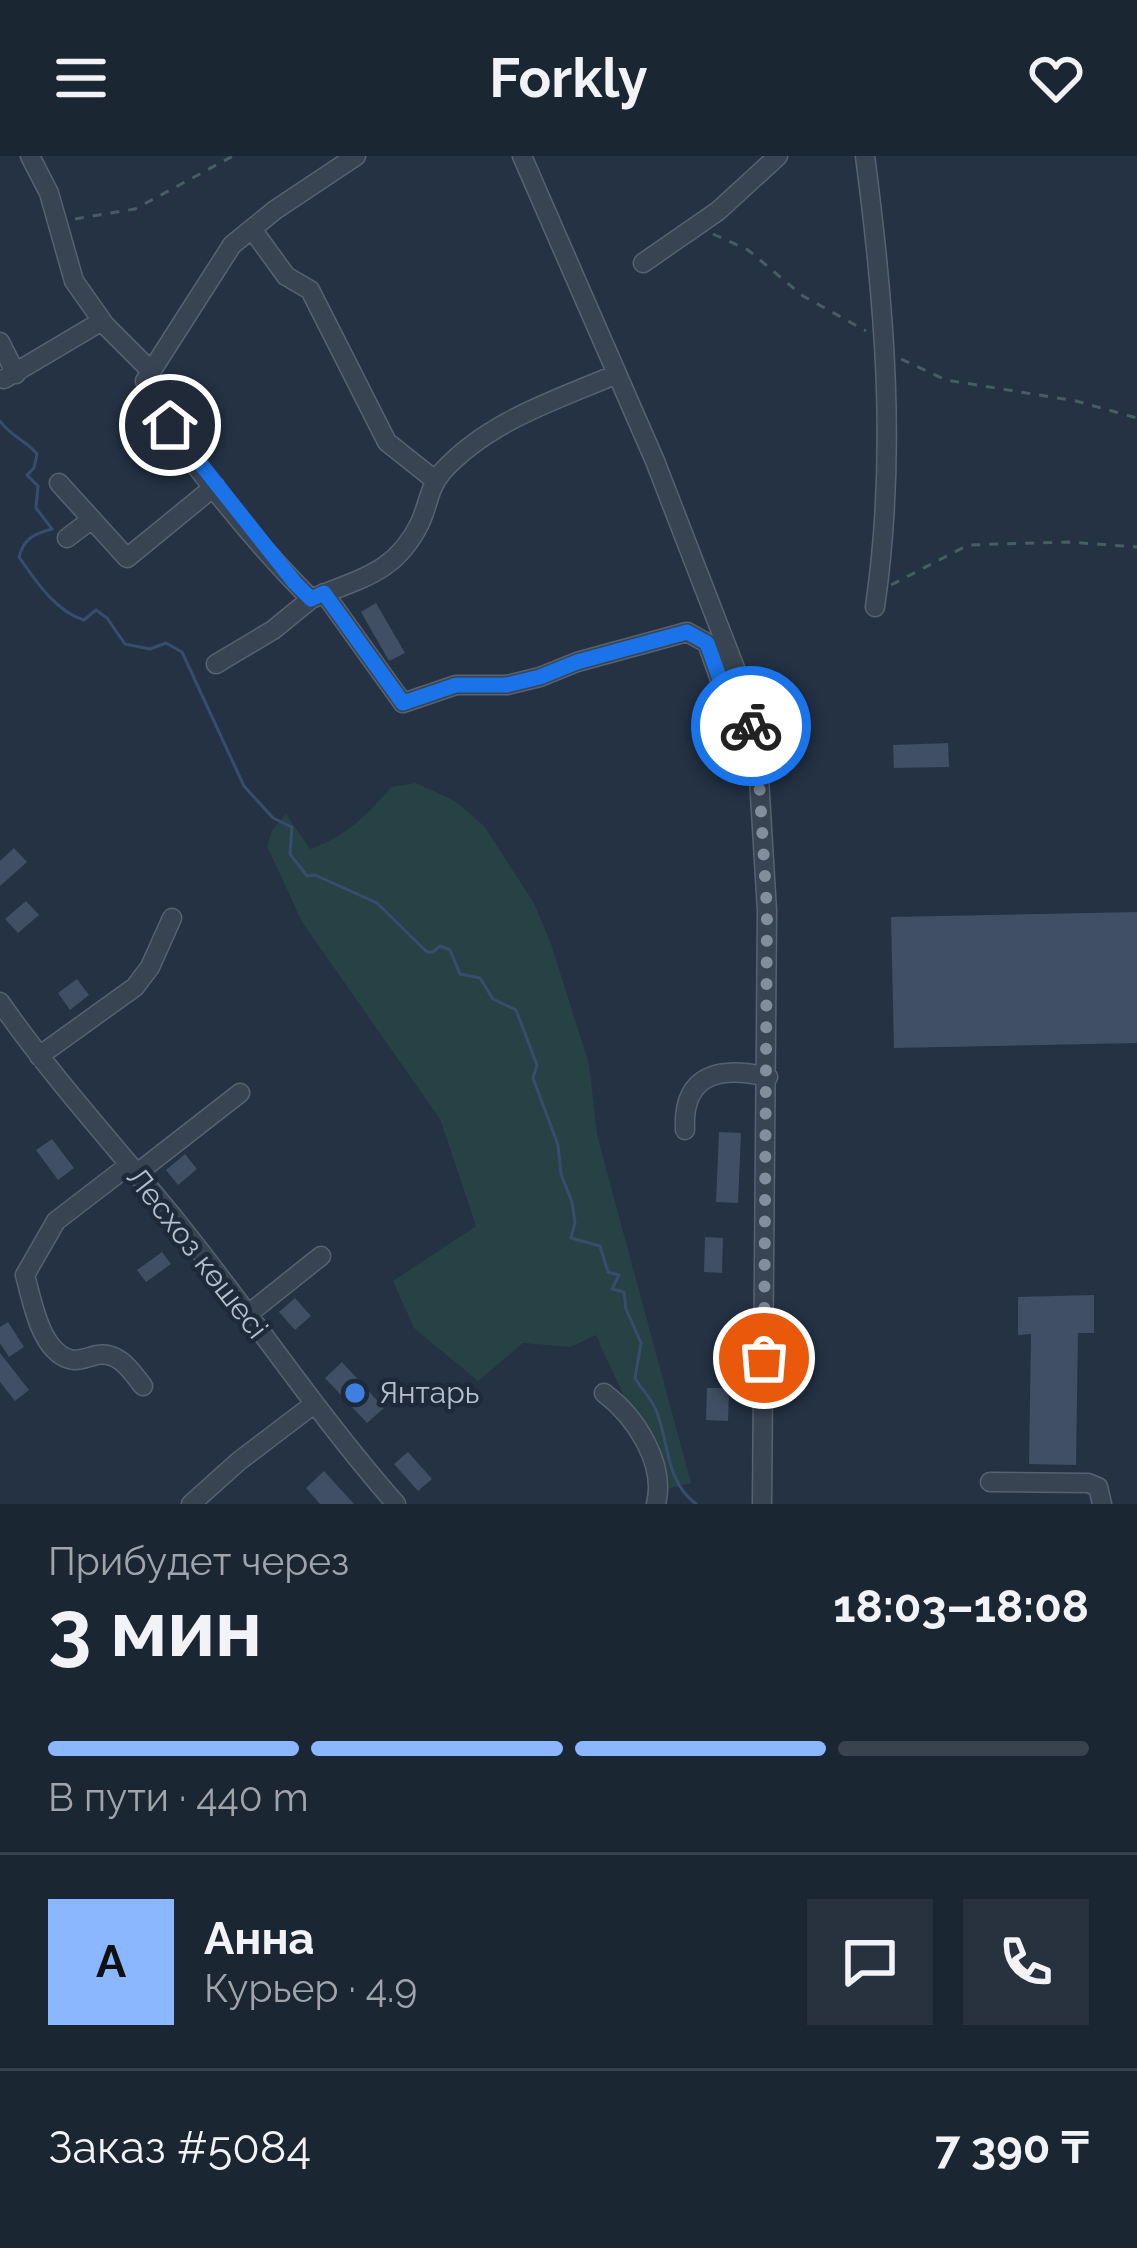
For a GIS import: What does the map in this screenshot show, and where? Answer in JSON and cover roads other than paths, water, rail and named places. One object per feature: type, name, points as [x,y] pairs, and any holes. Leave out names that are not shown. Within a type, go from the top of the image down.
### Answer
[{"type":"street","points":[[30,156],[50,194],[74,280],[103,321],[150,370]]},
{"type":"street","points":[[356,156],[232,245],[150,370],[145,381],[152,400],[215,485],[317,596],[403,703],[456,685],[507,685],[540,677],[687,632],[707,643],[723,688],[744,698]]},
{"type":"street","points":[[522,156],[708,594],[757,746],[764,827],[768,1078],[762,1504]]},
{"type":"street","points":[[643,263],[718,211],[778,156]]},
{"type":"street","points":[[865,156],[877,235],[890,410],[885,539],[876,599]]},
{"type":"street","points":[[252,229],[286,275],[310,290],[387,442],[436,481]]},
{"type":"street","points":[[0,342],[10,376],[103,321]]},
{"type":"street","points":[[216,664],[273,630],[317,596],[385,569],[399,558],[436,481],[466,451],[521,413],[617,374]]},
{"type":"street","points":[[59,483],[127,558],[215,485]]},
{"type":"street","points":[[67,538],[92,519]]},
{"type":"street","points":[[39,1056],[136,987],[150,968],[172,918]]},
{"type":"street","name":"Лесхоз көшесі","points":[[3,1011],[396,1504]]},
{"type":"street","points":[[685,1130],[686,1106],[693,1090],[706,1079],[735,1070],[768,1078]]},
{"type":"street","points":[[143,1386],[124,1362],[111,1355],[72,1361],[54,1351],[25,1275],[56,1221],[240,1093]]},
{"type":"street","points":[[247,1315],[321,1256]]},
{"type":"street","points":[[604,1393],[640,1431],[660,1482],[658,1500]]},
{"type":"street","points":[[191,1504],[238,1461],[314,1404]]},
{"type":"street","points":[[990,1482],[1088,1483],[1098,1487],[1102,1504]]},
{"type":"waterway","points":[[0,421],[37,454],[27,475],[38,486],[36,508],[52,529],[31,538],[19,557],[47,594],[84,620],[96,610],[125,644],[150,649],[166,643],[182,652],[244,786],[273,818],[292,827],[290,854],[307,876],[315,875],[377,903],[427,952],[440,946],[450,950],[460,974],[480,978],[493,999],[516,1010],[537,1065],[533,1078],[558,1145],[561,1174],[572,1202],[571,1238],[600,1246],[608,1272],[619,1275],[612,1289],[624,1292],[641,1343],[635,1378],[656,1410],[678,1484],[696,1504]]},
{"type":"place","name":"Янтарь","points":[[355,1393]]}]
